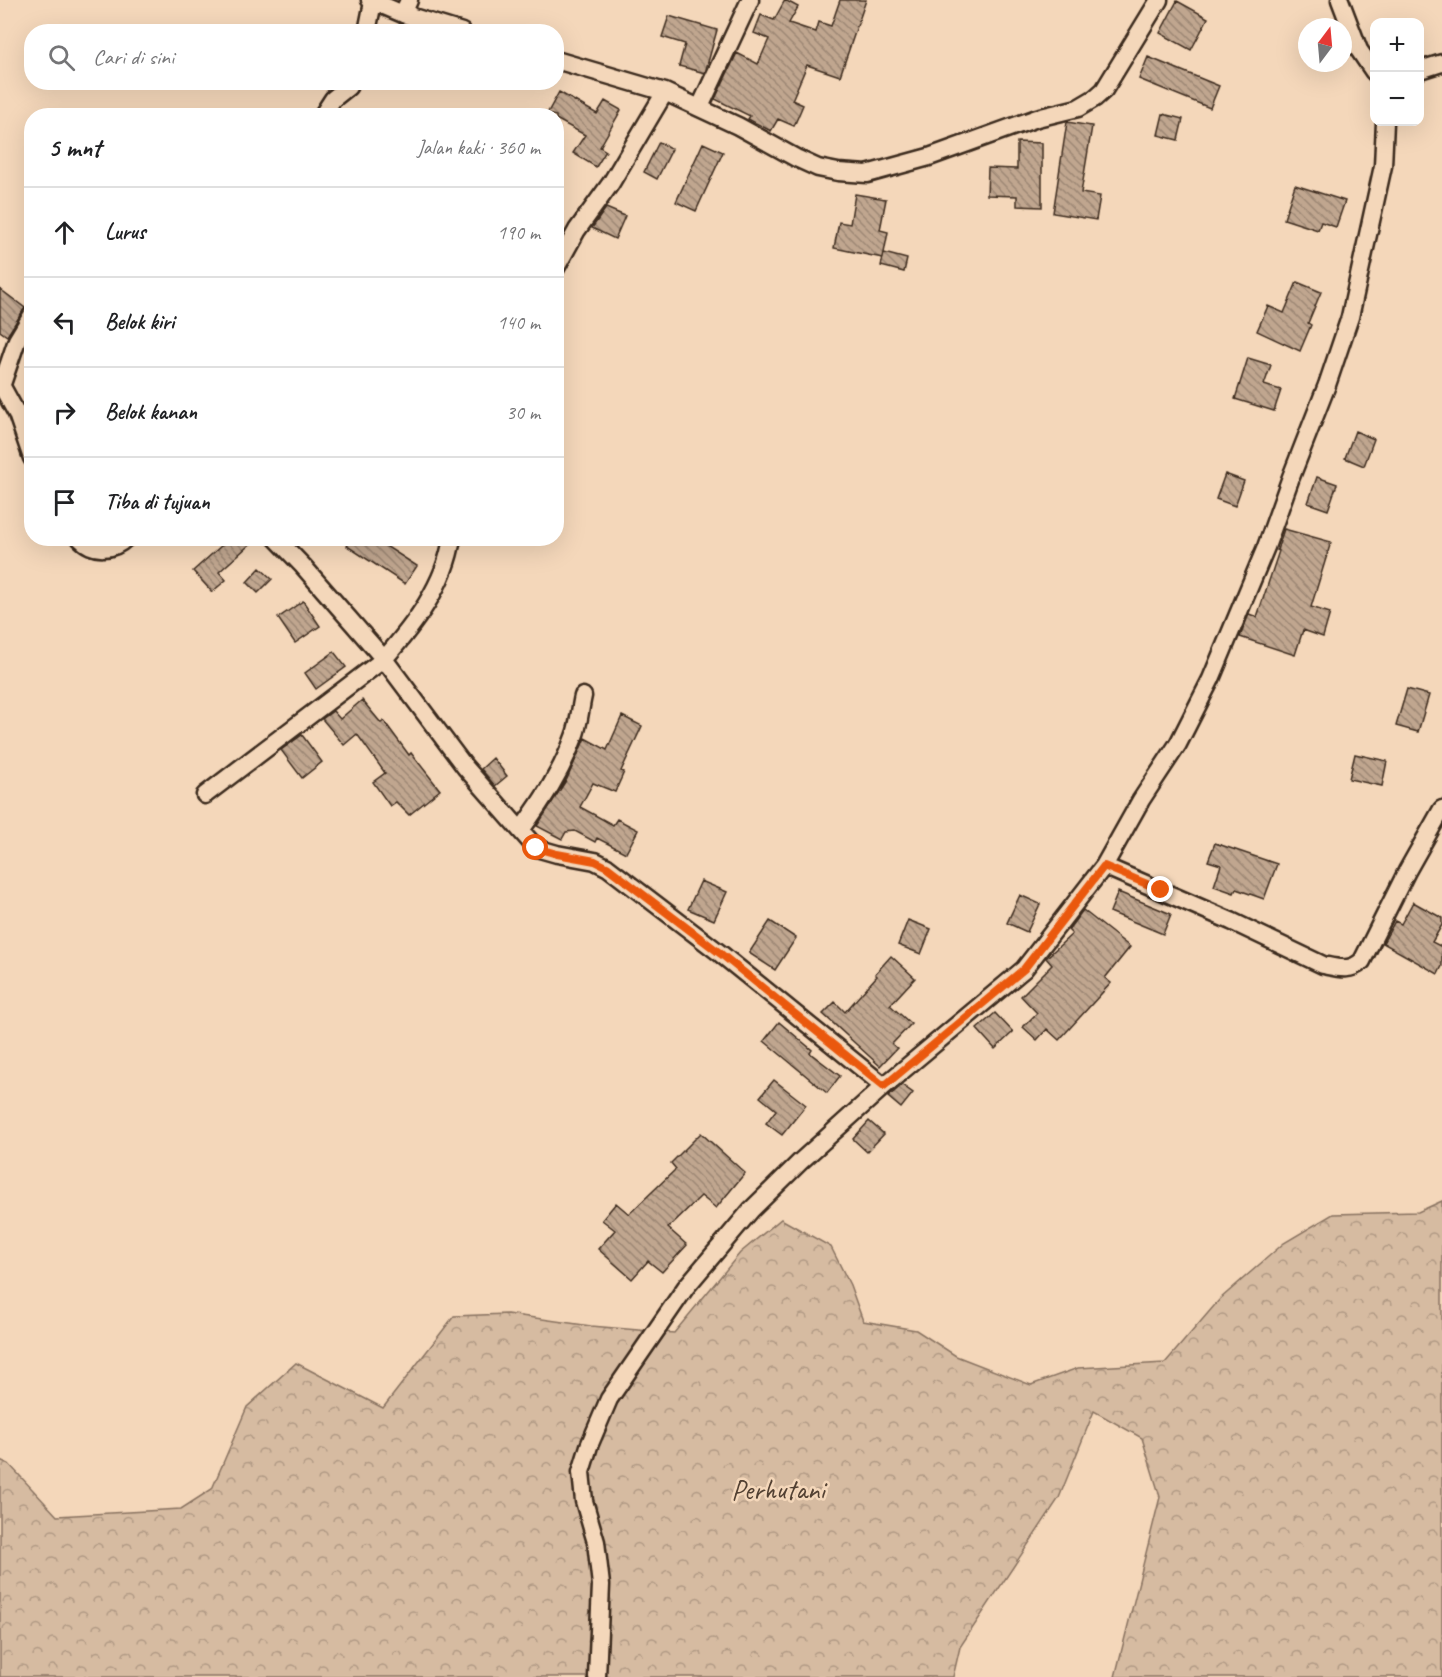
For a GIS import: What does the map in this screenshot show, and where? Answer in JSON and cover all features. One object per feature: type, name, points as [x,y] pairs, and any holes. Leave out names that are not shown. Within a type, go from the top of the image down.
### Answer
[{"type":"street","points":[[700,107],[750,0]]},
{"type":"street","points":[[564,62],[665,92],[700,107],[818,168],[867,174],[929,157],[1037,118],[1078,108],[1095,98],[1104,90],[1159,0]]},
{"type":"street","points":[[1340,0],[1359,50],[1370,66]]},
{"type":"street","points":[[368,24],[372,1],[406,7],[444,24]]},
{"type":"street","points":[[1424,68],[1442,63]]},
{"type":"street","points":[[327,108],[333,99],[344,90]]},
{"type":"street","points":[[564,254],[577,230],[611,183],[665,92]]},
{"type":"street","points":[[597,1677],[601,1585],[596,1542],[584,1501],[581,1472],[589,1446],[609,1399],[686,1287],[751,1210],[884,1086],[1024,969],[1104,866],[1141,800],[1178,744],[1211,679],[1266,547],[1350,317],[1383,166],[1385,126]]},
{"type":"street","points":[[24,328],[17,340],[1,384],[17,414],[24,435]]},
{"type":"street","points":[[91,546],[107,549],[113,546]]},
{"type":"street","points":[[284,546],[384,659],[465,766],[536,848],[595,861],[607,867],[721,954],[884,1086]]},
{"type":"street","points":[[205,795],[384,659],[403,638],[433,594],[449,556],[451,546]]},
{"type":"street","points":[[521,831],[544,799],[559,771],[575,735],[582,696]]},
{"type":"street","points":[[1104,866],[1231,921],[1323,965],[1348,969],[1362,961],[1407,871],[1442,809]]},
{"type":"green space","name":"Perhutani","points":[[1442,1201],[1442,1677],[1115,1677],[1160,1497],[1142,1438],[1094,1411],[1059,1498],[960,1647],[953,1677],[0,1677],[0,1460],[9,1464],[57,1516],[181,1509],[212,1489],[247,1407],[296,1363],[383,1408],[454,1316],[507,1314],[591,1326],[674,1333],[740,1253],[781,1219],[831,1247],[850,1285],[863,1321],[916,1330],[956,1356],[1031,1385],[1078,1368],[1165,1363],[1220,1299],[1284,1243],[1333,1214],[1418,1212]]},
{"type":"building","points":[[785,0],[798,7],[789,23],[816,32],[819,22],[831,26],[840,0],[866,0],[840,76],[807,65],[792,100],[803,105],[794,126],[778,119],[771,131],[748,119],[750,116],[715,99],[737,53],[758,64],[769,39],[754,33],[761,15],[774,20]]},
{"type":"building","points":[[1177,1],[1208,18],[1191,50],[1160,33]]},
{"type":"building","points":[[669,16],[717,30],[705,73],[679,66],[685,44],[662,37]]},
{"type":"building","points":[[1148,57],[1219,86],[1210,108],[1139,79]]},
{"type":"building","points":[[559,92],[597,114],[605,101],[621,110],[600,147],[606,151],[596,167],[573,153],[585,135],[564,123],[564,108],[550,108]]},
{"type":"building","points":[[1163,114],[1183,119],[1178,140],[1158,135]]},
{"type":"building","points":[[1067,122],[1092,126],[1081,193],[1100,196],[1096,220],[1053,213]]},
{"type":"building","points":[[659,142],[672,149],[657,179],[644,172]]},
{"type":"building","points":[[1017,142],[1042,143],[1042,207],[1017,206],[1017,196],[987,195],[988,168],[1017,169]]},
{"type":"building","points":[[703,143],[723,152],[696,211],[676,202]]},
{"type":"building","points":[[1295,185],[1345,201],[1336,227],[1321,222],[1318,230],[1284,219]]},
{"type":"building","points":[[855,194],[886,199],[880,230],[888,232],[883,258],[834,248],[839,222],[850,224]]},
{"type":"building","points":[[606,208],[625,216],[615,239],[592,228]]},
{"type":"building","points":[[884,253],[907,259],[904,272],[881,266]]},
{"type":"building","points":[[1297,282],[1321,292],[1308,323],[1311,325],[1300,351],[1257,331],[1268,306],[1284,313]]},
{"type":"building","points":[[0,289],[24,310],[7,336],[0,331]]},
{"type":"building","points":[[1248,358],[1271,365],[1264,385],[1281,390],[1274,411],[1235,399]]},
{"type":"building","points":[[1355,431],[1374,439],[1364,466],[1345,458]]},
{"type":"building","points":[[1225,474],[1244,481],[1235,506],[1216,499]]},
{"type":"building","points":[[1317,477],[1337,484],[1328,510],[1308,503]]},
{"type":"building","points":[[1284,529],[1331,542],[1311,607],[1330,613],[1323,637],[1303,630],[1295,655],[1240,637],[1249,614],[1257,617]]},
{"type":"building","points":[[221,546],[248,546],[219,572],[226,580],[212,592],[193,571]]},
{"type":"building","points":[[347,546],[386,546],[417,566],[405,584]]},
{"type":"building","points":[[260,568],[272,579],[258,593],[247,582]]},
{"type":"building","points":[[303,601],[320,626],[295,643],[278,618]]},
{"type":"building","points":[[334,652],[346,667],[316,689],[305,673]]},
{"type":"building","points":[[1407,689],[1429,695],[1418,732],[1396,726]]},
{"type":"building","points":[[362,700],[381,723],[384,721],[409,755],[411,753],[440,790],[409,815],[396,802],[390,806],[373,782],[385,773],[357,734],[344,745],[322,719],[333,711],[340,719]]},
{"type":"building","points":[[622,716],[642,726],[621,771],[624,772],[615,792],[593,783],[580,807],[613,825],[617,819],[638,830],[626,853],[597,838],[595,842],[575,831],[566,832],[562,839],[537,826],[567,779],[585,738],[607,750]]},
{"type":"building","points":[[302,735],[322,762],[302,778],[281,750]]},
{"type":"building","points":[[1355,754],[1387,761],[1382,786],[1349,779]]},
{"type":"building","points":[[493,758],[507,776],[495,786],[481,769]]},
{"type":"building","points":[[1215,843],[1277,864],[1264,899],[1236,889],[1234,893],[1214,886],[1221,865],[1208,861]]},
{"type":"building","points":[[701,881],[727,892],[714,920],[688,909]]},
{"type":"building","points":[[1118,892],[1171,914],[1163,934],[1110,912]]},
{"type":"building","points":[[1020,895],[1040,904],[1027,932],[1007,923]]},
{"type":"building","points":[[1413,902],[1442,918],[1442,925],[1432,942],[1442,947],[1442,966],[1438,974],[1383,943],[1395,921],[1401,924]]},
{"type":"building","points":[[1083,910],[1130,947],[1105,978],[1111,983],[1059,1040],[1047,1029],[1037,1040],[1023,1027],[1037,1013],[1021,996],[1052,965],[1046,958],[1072,934],[1068,930]]},
{"type":"building","points":[[908,920],[931,929],[921,954],[898,945]]},
{"type":"building","points":[[770,921],[796,938],[775,970],[749,953]]},
{"type":"building","points":[[891,956],[915,978],[890,1005],[911,1024],[892,1044],[897,1048],[880,1066],[823,1014],[835,1002],[845,1012],[877,976],[875,974]]},
{"type":"building","points":[[995,1013],[1013,1032],[995,1049],[977,1029]]},
{"type":"building","points":[[779,1022],[812,1050],[810,1053],[840,1076],[827,1093],[764,1041]]},
{"type":"building","points":[[774,1080],[806,1105],[782,1135],[766,1123],[776,1110],[760,1097]]},
{"type":"building","points":[[902,1085],[913,1093],[901,1108],[888,1097]]},
{"type":"building","points":[[869,1121],[884,1134],[867,1152],[853,1139]]},
{"type":"building","points":[[701,1133],[745,1173],[716,1208],[701,1196],[668,1228],[687,1245],[662,1272],[648,1261],[632,1279],[598,1249],[615,1230],[602,1220],[616,1203],[629,1214],[676,1169],[671,1163]]},
{"type":"route","points":[[536,848],[595,861],[607,867],[721,954],[884,1086],[1024,969],[1104,866],[1161,890]]}]
